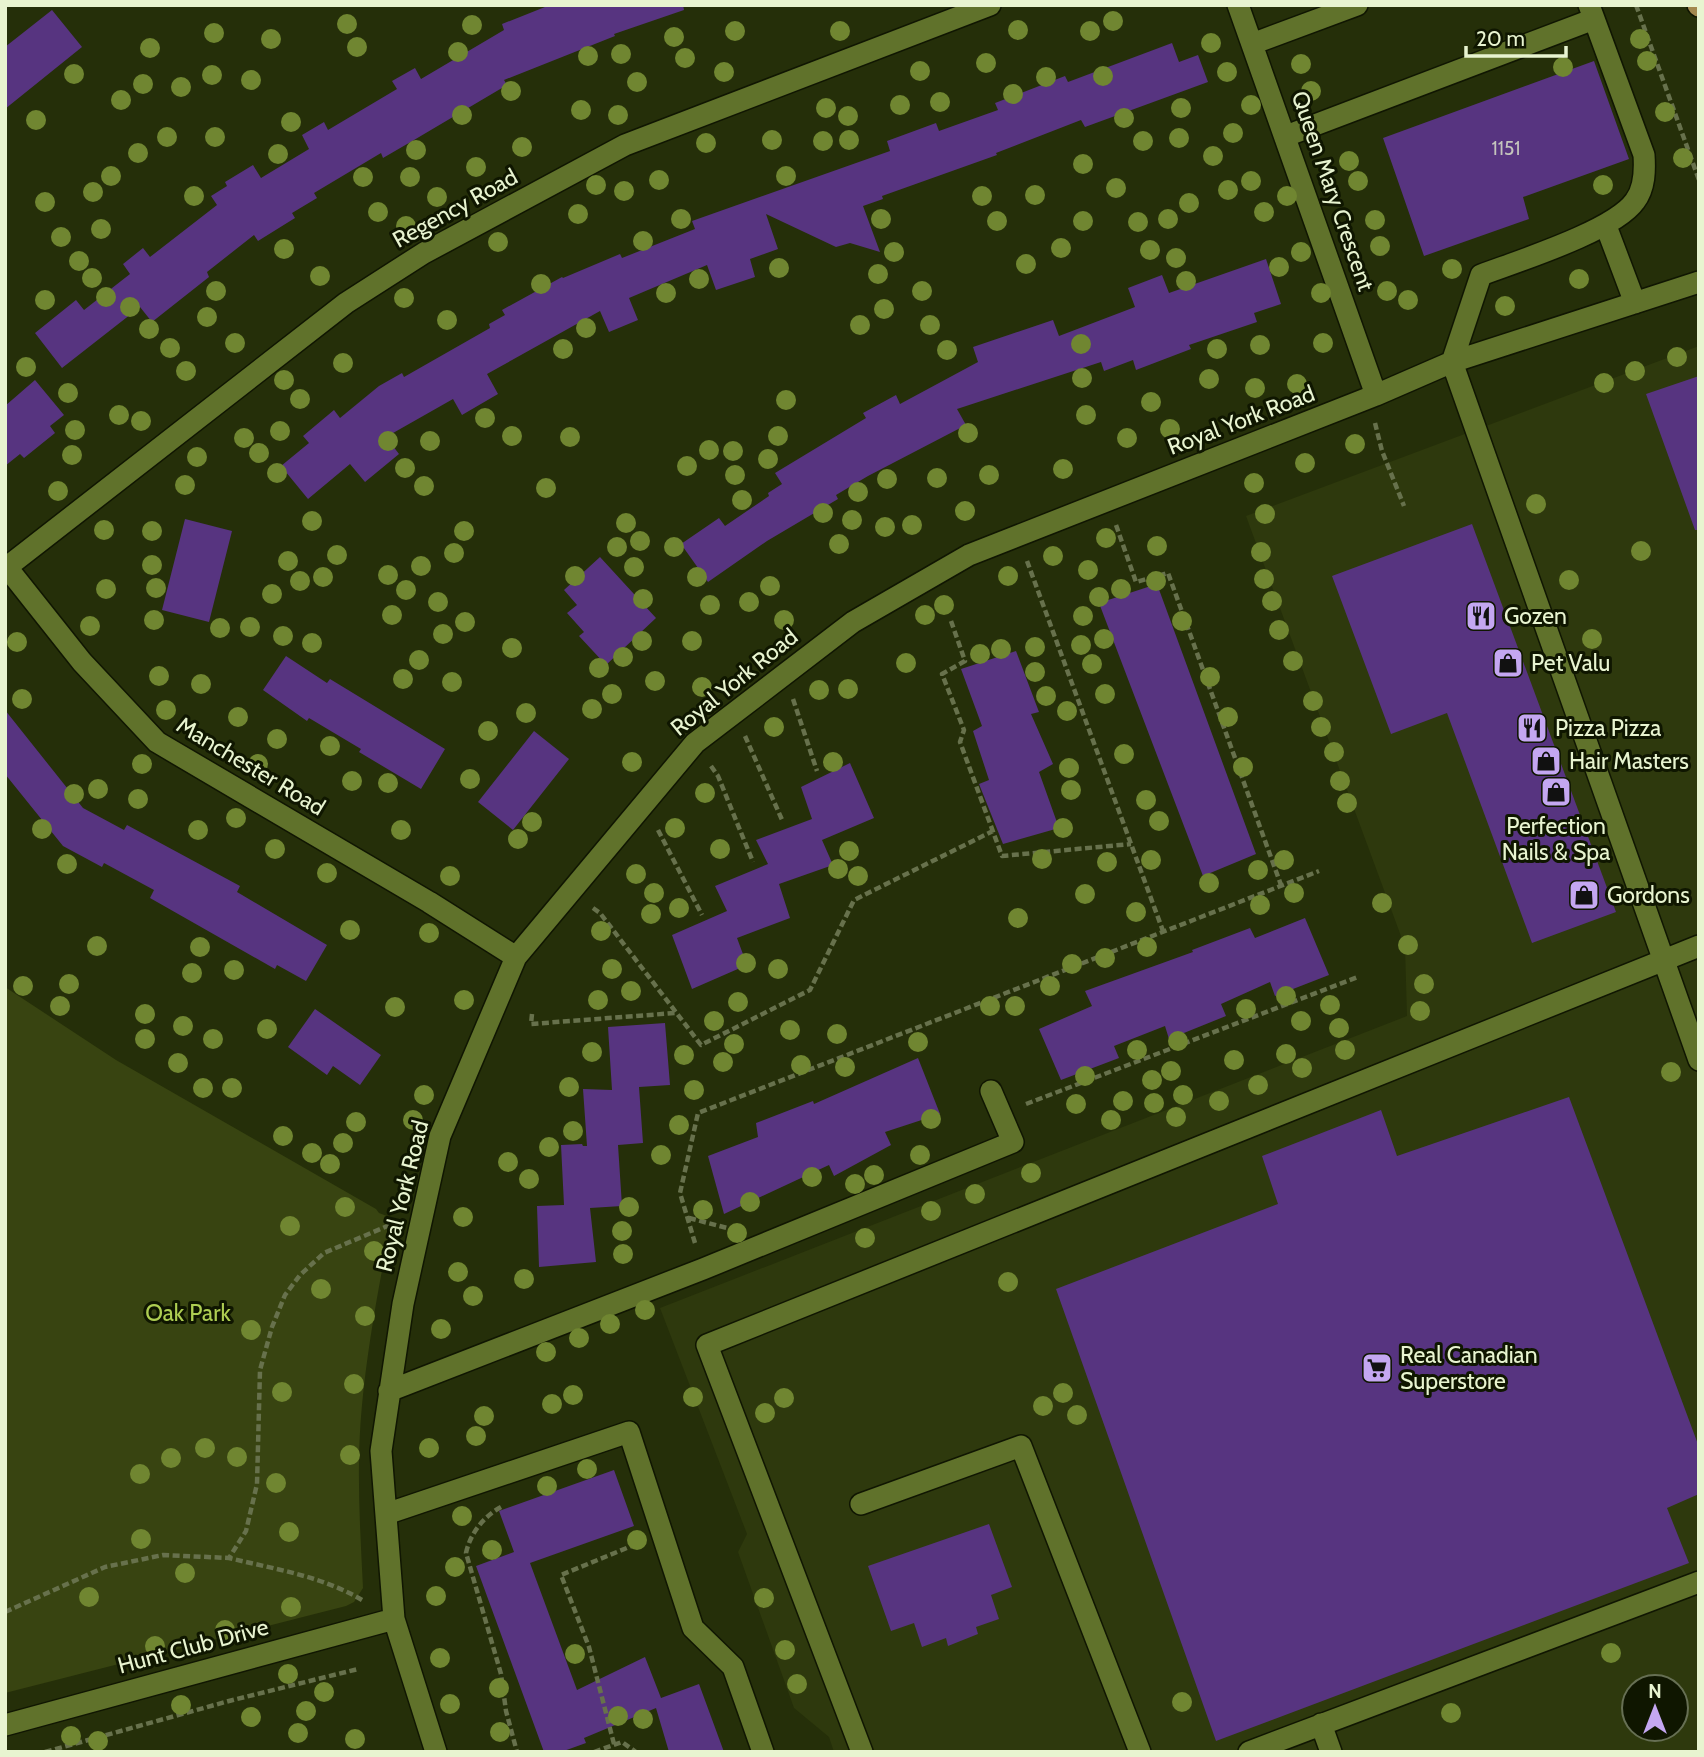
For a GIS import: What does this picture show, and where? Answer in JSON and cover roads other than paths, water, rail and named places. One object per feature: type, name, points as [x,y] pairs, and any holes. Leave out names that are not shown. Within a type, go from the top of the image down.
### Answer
[{"type":"street","name":"Regency Road","points":[[6,566],[345,303],[424,253],[625,145],[990,5]]},
{"type":"street","name":"Queen Mary Crescent","points":[[1238,5],[1286,136],[1372,397]]},
{"type":"street","points":[[1252,44],[1357,5]]},
{"type":"street","points":[[1286,136],[1591,12],[1644,155],[1645,175],[1635,201],[1606,226],[1481,275],[1452,362],[1699,1060]]},
{"type":"street","points":[[1606,226],[1635,303]]},
{"type":"street","name":"Royal York Road","points":[[436,1752],[394,1619],[381,1451],[402,1304],[440,1136],[516,957],[640,807],[695,743],[733,713],[853,622],[968,555],[1372,397],[1452,362],[1699,282]]},
{"type":"street","name":"Manchester Road","points":[[6,566],[82,662],[157,742],[429,902],[516,957]]},
{"type":"street","points":[[862,1752],[706,1345],[1699,946]]},
{"type":"street","points":[[389,1391],[703,1269],[1013,1142],[991,1091]]},
{"type":"street","points":[[386,1514],[629,1432],[693,1628],[733,1667],[763,1752]]},
{"type":"street","points":[[861,1504],[1021,1446],[1140,1752]]},
{"type":"street","points":[[1249,1752],[1699,1582]]},
{"type":"street","name":"Hunt Club Drive","points":[[5,1724],[394,1619]]},
{"type":"street","points":[[1321,1724],[1331,1752]]},
{"type":"place","name":"Gozen","points":[[1481,616]]},
{"type":"place","name":"Pet Valu","points":[[1508,663]]},
{"type":"place","name":"Pizza Pizza","points":[[1532,728]]},
{"type":"place","name":"Hair Masters","points":[[1546,761]]},
{"type":"place","name":"Perfection Nails & Spa","points":[[1556,792]]},
{"type":"place","name":"Gordons","points":[[1584,895]]},
{"type":"place","name":"Real Canadian Superstore","points":[[1377,1368]]},
{"type":"park label","name":"Oak Park","points":[[188,1313]]}]
